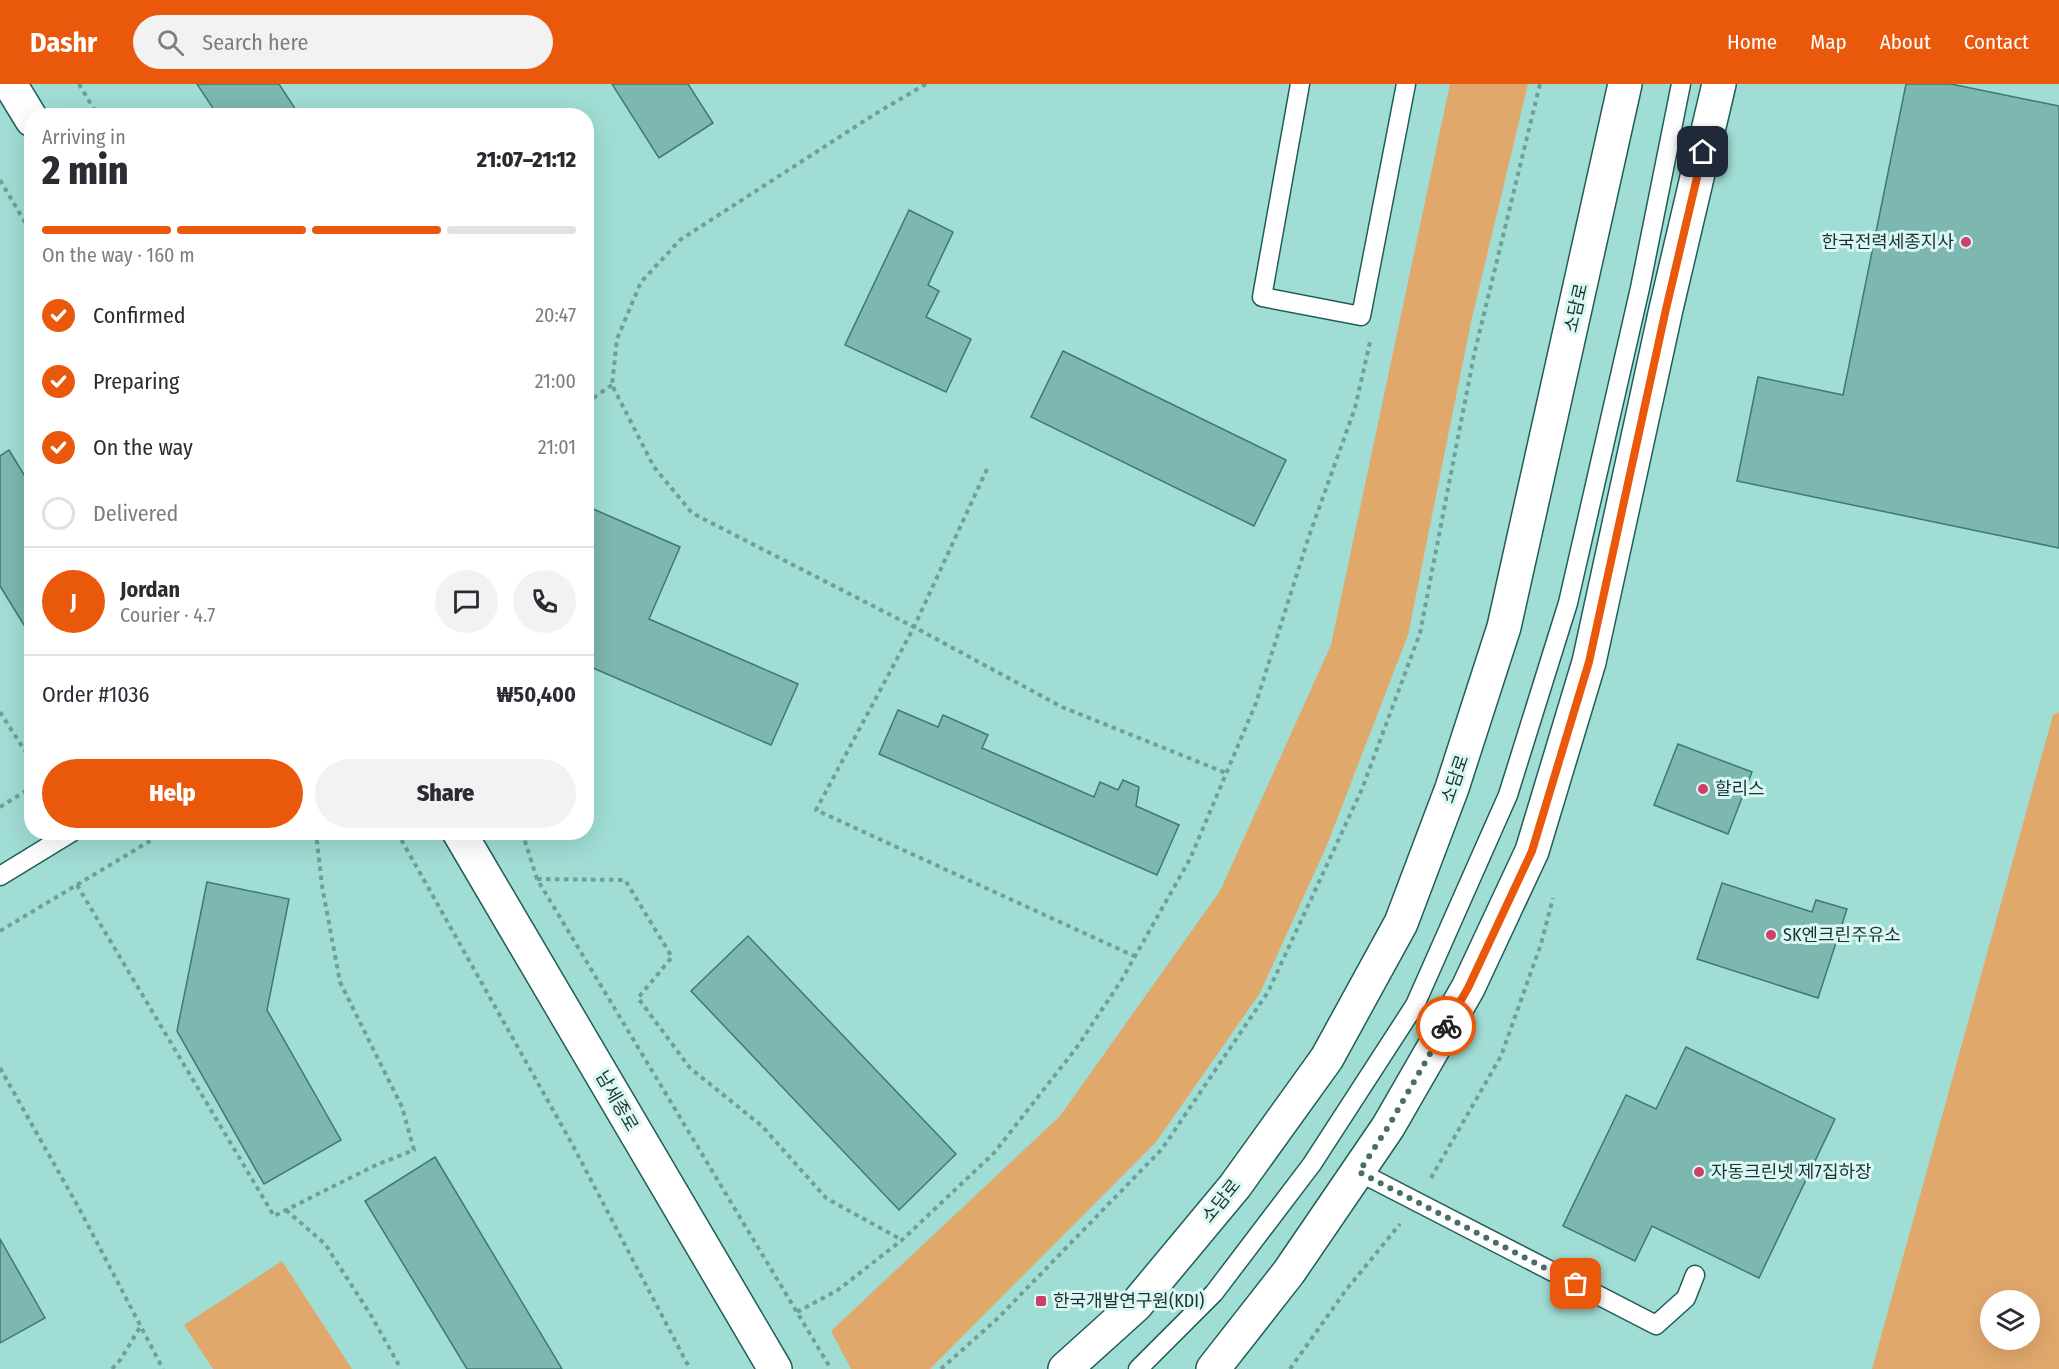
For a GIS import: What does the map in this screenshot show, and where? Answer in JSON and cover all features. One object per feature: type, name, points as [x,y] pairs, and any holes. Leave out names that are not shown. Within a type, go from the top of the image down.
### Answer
[{"type":"street","points":[[10,84],[25,108]]},
{"type":"street","name":"소담로","points":[[1065,1369],[1136,1305],[1235,1186],[1327,1058],[1401,923],[1452,788],[1504,627],[1625,84]]},
{"type":"street","points":[[1213,1369],[1289,1272],[1388,1127],[1468,988],[1532,851],[1589,662],[1666,309],[1719,84]]},
{"type":"street","name":"남세종로","points":[[464,840],[775,1369]]},
{"type":"lane","points":[[1300,84],[1262,297],[1361,316],[1406,84]]},
{"type":"lane","points":[[1138,1369],[1214,1293],[1312,1164],[1415,1005],[1508,795],[1568,603],[1640,288],[1681,84]]},
{"type":"lane","points":[[0,876],[59,840]]},
{"type":"lane","points":[[1359,1172],[1656,1325],[1686,1298],[1695,1275]]},
{"type":"path","points":[[80,84],[94,108]]},
{"type":"path","points":[[926,84],[875,114],[680,240],[641,282],[617,339],[612,385],[654,468],[692,513],[914,627],[1062,707],[1226,773]]},
{"type":"path","points":[[941,1369],[998,1318],[1162,1149],[1268,992],[1362,789],[1420,633],[1474,355],[1540,84]]},
{"type":"path","points":[[0,180],[24,220]]},
{"type":"path","points":[[797,1312],[838,1290],[902,1240],[994,1154],[1077,1047],[1120,981],[1190,859],[1256,703],[1309,536],[1355,408],[1371,340]]},
{"type":"path","points":[[594,397],[612,385]]},
{"type":"path","points":[[987,469],[914,627],[816,810],[1134,957]]},
{"type":"path","points":[[0,711],[24,749]]},
{"type":"path","points":[[0,807],[24,792]]},
{"type":"path","points":[[0,931],[152,840]]},
{"type":"path","points":[[76,885],[274,1216],[374,1166],[414,1150],[402,1107],[340,982],[322,886],[317,840]]},
{"type":"path","points":[[401,840],[571,1142],[690,1369]]},
{"type":"path","points":[[525,840],[537,879],[831,1369]]},
{"type":"path","points":[[537,879],[625,880],[672,957],[638,998],[690,1068],[762,1126],[826,1198],[902,1240]]},
{"type":"path","points":[[0,1068],[80,1210],[163,1369]]},
{"type":"path","points":[[286,1210],[325,1244],[372,1317],[401,1369]]},
{"type":"path","points":[[112,1369],[141,1326]]},
{"type":"shaded area","points":[[1450,84],[1528,84],[1471,322],[1408,635],[1327,845],[1260,993],[1156,1142],[930,1369],[851,1369],[831,1331],[1060,1116],[1220,891],[1331,645]]},
{"type":"shaded area","points":[[2059,712],[2059,1369],[1872,1369],[2053,715]]},
{"type":"shaded area","points":[[282,1261],[352,1369],[213,1369],[184,1325]]},
{"type":"building","points":[[197,84],[279,84],[295,108],[213,108]]},
{"type":"building","points":[[612,84],[688,84],[713,123],[659,158]]},
{"type":"building","name":"한국전력세종지사","points":[[1906,84],[1951,84],[2059,106],[2059,548],[1737,481],[1758,377],[1843,395]]},
{"type":"building","points":[[909,210],[953,232],[928,285],[939,291],[926,317],[971,339],[946,392],[845,345]]},
{"type":"building","points":[[1063,351],[1286,460],[1254,526],[1031,417]]},
{"type":"building","points":[[9,450],[24,475],[24,625],[0,586],[0,456]]},
{"type":"building","points":[[594,509],[680,547],[649,619],[798,684],[771,745],[594,668]]},
{"type":"building","points":[[898,710],[938,727],[943,715],[988,735],[982,748],[1094,797],[1100,782],[1118,790],[1123,780],[1139,787],[1136,806],[1179,825],[1157,875],[879,754]]},
{"type":"building","name":"할리스","points":[[1678,744],[1752,772],[1728,834],[1654,805]]},
{"type":"building","points":[[207,882],[289,899],[267,1010],[341,1140],[264,1184],[177,1031]]},
{"type":"building","name":"SK엔크린주유소","points":[[1722,883],[1812,912],[1816,900],[1847,909],[1818,998],[1697,959]]},
{"type":"building","points":[[748,936],[956,1154],[899,1210],[691,991]]},
{"type":"building","name":"자동크린넷 제7집하장","points":[[1686,1047],[1835,1119],[1759,1278],[1652,1226],[1635,1261],[1563,1226],[1626,1095],[1656,1109]]},
{"type":"building","points":[[435,1157],[562,1369],[467,1369],[365,1201]]},
{"type":"building","points":[[0,1239],[45,1318],[0,1343]]},
{"type":"way so far","points":[[1446,1026],[1388,1127],[1359,1172],[1576,1284]]},
{"type":"place","name":"한국전력세종지사","points":[[1966,242]]},
{"type":"place","name":"할리스","points":[[1703,789]]},
{"type":"place","name":"SK엔크린주유소","points":[[1771,935]]},
{"type":"place","name":"자동크린넷 제7집하장","points":[[1699,1172]]},
{"type":"place","name":"한국개발연구원(KDI)","points":[[1041,1301]]},
{"type":"route","points":[[1446,1026],[1468,988],[1532,851],[1589,662],[1666,309],[1703,152]]}]
